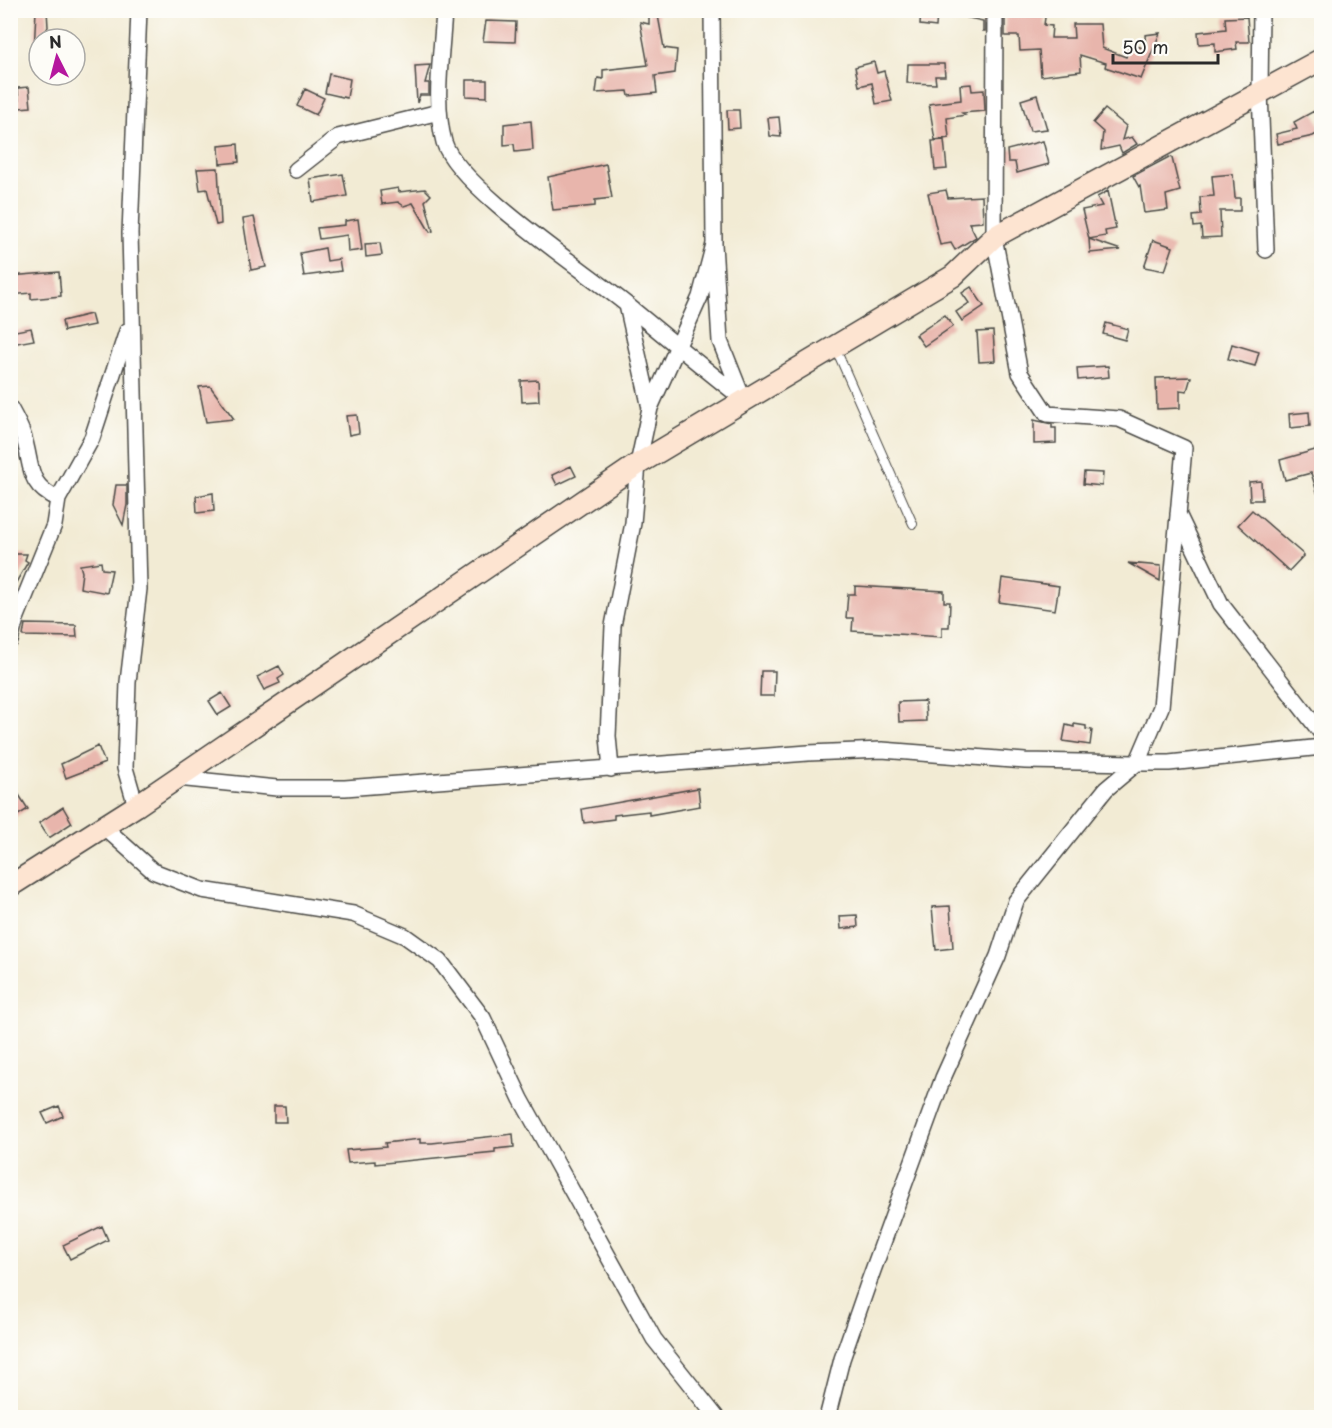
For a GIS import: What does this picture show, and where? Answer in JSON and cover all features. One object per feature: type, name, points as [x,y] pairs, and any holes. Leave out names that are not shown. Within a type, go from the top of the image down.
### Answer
[{"type":"main road","points":[[10,886],[136,807],[638,464],[743,399],[953,276],[994,237],[1322,59]]},
{"type":"street","points":[[136,807],[125,768],[128,682],[139,589],[130,233],[139,10]]},
{"type":"street","points":[[444,10],[439,112],[445,143],[454,164],[491,199],[743,399]]},
{"type":"street","points":[[712,10],[714,244],[720,341],[743,399]]},
{"type":"street","points":[[827,1418],[846,1348],[939,1089],[998,956],[1016,901],[1106,789],[1137,763],[1161,707],[1184,448],[1119,419],[1047,414],[1020,373],[994,237],[995,10]]},
{"type":"street","points":[[1261,10],[1260,92],[1266,250]]},
{"type":"street","points":[[296,170],[338,137],[439,112]]},
{"type":"street","points":[[611,769],[608,736],[613,626],[633,523],[638,464],[650,408],[700,297],[714,244]]},
{"type":"street","points":[[627,305],[650,408]]},
{"type":"street","points":[[10,641],[54,525],[58,499],[92,438],[131,320]]},
{"type":"street","points":[[10,408],[23,436],[31,476],[47,494],[58,499]]},
{"type":"street","points":[[1178,514],[1221,604],[1322,734]]},
{"type":"street","points":[[177,778],[277,788],[345,788],[808,753],[882,750],[1025,760],[1169,763],[1322,747]]},
{"type":"street","points":[[104,827],[153,871],[202,890],[353,914],[405,936],[440,961],[483,1018],[520,1099],[654,1339],[717,1418]]},
{"type":"lane","points":[[834,346],[913,524]]},
{"type":"building","points":[[36,10],[47,10],[48,27],[35,27]]},
{"type":"building","points":[[649,10],[657,10],[664,48],[677,50],[675,73],[655,76],[657,93],[629,96],[628,91],[596,93],[598,78],[603,79],[603,70],[648,65],[640,22],[649,24]]},
{"type":"building","points":[[921,10],[937,12],[936,27],[920,25]]},
{"type":"building","points":[[959,10],[985,10],[985,31],[983,31],[983,21],[959,16]]},
{"type":"building","points":[[1005,10],[1046,10],[1044,25],[1052,26],[1051,38],[1074,38],[1073,24],[1100,24],[1102,48],[1126,57],[1130,44],[1146,49],[1145,35],[1160,33],[1141,79],[1105,67],[1106,63],[1080,55],[1081,71],[1041,76],[1039,50],[1020,51],[1019,36],[1005,36]]},
{"type":"building","points":[[1247,17],[1249,42],[1236,42],[1237,49],[1215,52],[1215,43],[1199,44],[1198,32],[1226,29],[1225,18]]},
{"type":"building","points":[[486,21],[516,22],[515,42],[483,41]]},
{"type":"building","points":[[874,62],[877,73],[884,71],[892,101],[876,104],[872,83],[859,86],[855,67]]},
{"type":"building","points":[[908,64],[944,64],[945,76],[935,76],[936,84],[907,83]]},
{"type":"building","points":[[430,65],[425,83],[429,83],[429,95],[420,95],[417,103],[415,66]]},
{"type":"building","points":[[329,74],[350,79],[347,98],[325,93]]},
{"type":"building","points":[[466,80],[487,80],[487,97],[466,96]]},
{"type":"building","points":[[971,84],[972,91],[984,90],[985,111],[962,113],[965,115],[947,118],[949,138],[935,140],[929,104],[961,100],[960,85]]},
{"type":"building","points":[[29,87],[31,107],[19,108],[18,88]]},
{"type":"building","points":[[305,89],[324,98],[316,115],[297,106]]},
{"type":"building","points":[[1037,95],[1047,129],[1030,131],[1021,100]]},
{"type":"building","points":[[1105,109],[1126,126],[1122,140],[1132,137],[1137,144],[1122,153],[1119,146],[1101,150],[1103,132],[1093,123]]},
{"type":"building","points":[[727,110],[739,110],[740,128],[728,129]]},
{"type":"building","points":[[1314,111],[1322,131],[1313,136],[1278,144],[1276,134],[1297,129],[1294,122]]},
{"type":"building","points":[[779,117],[781,137],[770,136],[768,118]]},
{"type":"building","points":[[531,121],[533,150],[515,152],[514,144],[504,145],[504,124]]},
{"type":"building","points":[[944,140],[947,169],[935,170],[932,141]]},
{"type":"building","points":[[1043,141],[1049,164],[1017,173],[1015,162],[1008,162],[1007,150]]},
{"type":"building","points":[[238,144],[239,162],[220,164],[219,146]]},
{"type":"building","points":[[1169,157],[1172,158],[1180,191],[1166,195],[1168,210],[1144,213],[1140,186],[1133,176]]},
{"type":"building","points":[[606,164],[612,198],[595,200],[595,206],[553,210],[548,177]]},
{"type":"building","points":[[218,168],[221,224],[216,225],[207,189],[200,190],[197,169]]},
{"type":"building","points":[[343,174],[347,196],[313,202],[310,179]]},
{"type":"building","points":[[1233,174],[1235,198],[1240,198],[1240,211],[1220,211],[1221,237],[1202,238],[1201,226],[1194,227],[1193,216],[1201,215],[1200,197],[1214,196],[1212,176]]},
{"type":"building","points":[[398,188],[399,192],[425,189],[431,195],[425,201],[433,231],[430,232],[413,203],[404,206],[398,202],[382,204],[380,191]]},
{"type":"building","points":[[946,190],[948,198],[982,196],[983,222],[969,223],[976,237],[955,250],[951,243],[940,245],[928,193]]},
{"type":"building","points":[[1108,191],[1116,229],[1105,231],[1106,236],[1089,239],[1082,210],[1102,206],[1097,197]]},
{"type":"building","points":[[254,217],[266,267],[251,270],[243,219]]},
{"type":"building","points":[[358,219],[362,250],[348,252],[347,235],[319,239],[317,228],[345,225],[345,221]]},
{"type":"building","points":[[1089,239],[1121,250],[1090,253]]},
{"type":"building","points":[[1153,240],[1173,247],[1165,271],[1144,267]]},
{"type":"building","points":[[380,243],[382,255],[366,257],[365,244]]},
{"type":"building","points":[[325,248],[327,261],[339,259],[341,271],[304,276],[300,253]]},
{"type":"building","points":[[59,272],[61,296],[31,299],[31,293],[10,295],[10,276]]},
{"type":"building","points":[[971,287],[984,306],[962,321],[956,312],[969,303],[962,293]]},
{"type":"building","points":[[91,314],[94,325],[64,331],[62,321]]},
{"type":"building","points":[[945,315],[953,326],[924,346],[916,335]]},
{"type":"building","points":[[1106,323],[1128,329],[1125,340],[1103,334]]},
{"type":"building","points":[[31,328],[34,340],[12,344],[10,332]]},
{"type":"building","points":[[993,331],[995,361],[979,362],[977,332]]},
{"type":"building","points":[[1232,344],[1259,352],[1255,366],[1228,359]]},
{"type":"building","points":[[1108,366],[1109,377],[1078,380],[1077,368]]},
{"type":"building","points":[[1191,377],[1187,391],[1180,390],[1180,408],[1157,409],[1156,378]]},
{"type":"building","points":[[538,380],[539,401],[522,402],[521,381]]},
{"type":"building","points":[[210,386],[234,419],[206,422],[199,387]]},
{"type":"building","points":[[1309,412],[1310,426],[1290,428],[1289,414]]},
{"type":"building","points":[[357,415],[359,433],[349,435],[346,416]]},
{"type":"building","points":[[1034,420],[1052,424],[1052,428],[1056,428],[1056,443],[1034,444]]},
{"type":"building","points":[[1322,448],[1322,497],[1319,498],[1311,473],[1285,480],[1280,460]]},
{"type":"building","points":[[571,466],[576,476],[557,485],[552,475]]},
{"type":"building","points":[[1084,472],[1103,473],[1102,486],[1083,484]]},
{"type":"building","points":[[1261,481],[1262,500],[1250,500],[1249,482]]},
{"type":"building","points":[[116,485],[127,485],[127,505],[123,525],[113,505]]},
{"type":"building","points":[[213,493],[214,511],[197,513],[196,496]]},
{"type":"building","points":[[1252,510],[1304,555],[1289,571],[1238,525]]},
{"type":"building","points":[[12,554],[27,554],[25,560],[28,562],[11,591]]},
{"type":"building","points":[[101,562],[102,569],[112,570],[107,593],[80,588],[82,572],[80,565]]},
{"type":"building","points":[[1128,563],[1161,566],[1160,581]]},
{"type":"building","points":[[1002,578],[1059,586],[1055,610],[999,602]]},
{"type":"building","points":[[855,586],[944,591],[944,602],[950,602],[949,627],[942,627],[942,637],[852,631],[853,618],[846,618],[848,594],[855,594]]},
{"type":"building","points":[[25,624],[76,625],[77,637],[23,636]]},
{"type":"building","points":[[279,666],[284,675],[278,679],[280,683],[264,690],[257,677]]},
{"type":"building","points":[[761,671],[775,671],[774,696],[760,696]]},
{"type":"building","points":[[222,693],[231,707],[218,715],[209,701]]},
{"type":"building","points":[[925,701],[926,721],[899,722],[898,702]]},
{"type":"building","points":[[1074,724],[1086,726],[1086,729],[1092,730],[1090,745],[1063,741],[1066,725],[1074,727]]},
{"type":"building","points":[[98,746],[105,763],[66,778],[61,764]]},
{"type":"building","points":[[698,788],[700,806],[649,815],[649,811],[614,815],[614,819],[584,823],[582,809]]},
{"type":"building","points":[[19,795],[28,809],[10,820],[10,801]]},
{"type":"building","points":[[63,807],[72,823],[49,838],[39,823]]},
{"type":"building","points":[[950,906],[953,948],[936,950],[932,907]]},
{"type":"building","points":[[857,915],[858,927],[841,929],[840,916]]},
{"type":"building","points":[[59,1106],[63,1116],[47,1123],[42,1113]]},
{"type":"building","points":[[274,1106],[285,1106],[286,1122],[274,1122]]},
{"type":"building","points":[[513,1134],[514,1147],[495,1149],[495,1152],[375,1164],[375,1161],[348,1163],[346,1150],[386,1147],[385,1143],[420,1139],[420,1143],[432,1143]]},
{"type":"building","points":[[102,1226],[108,1240],[70,1259],[63,1245]]}]
